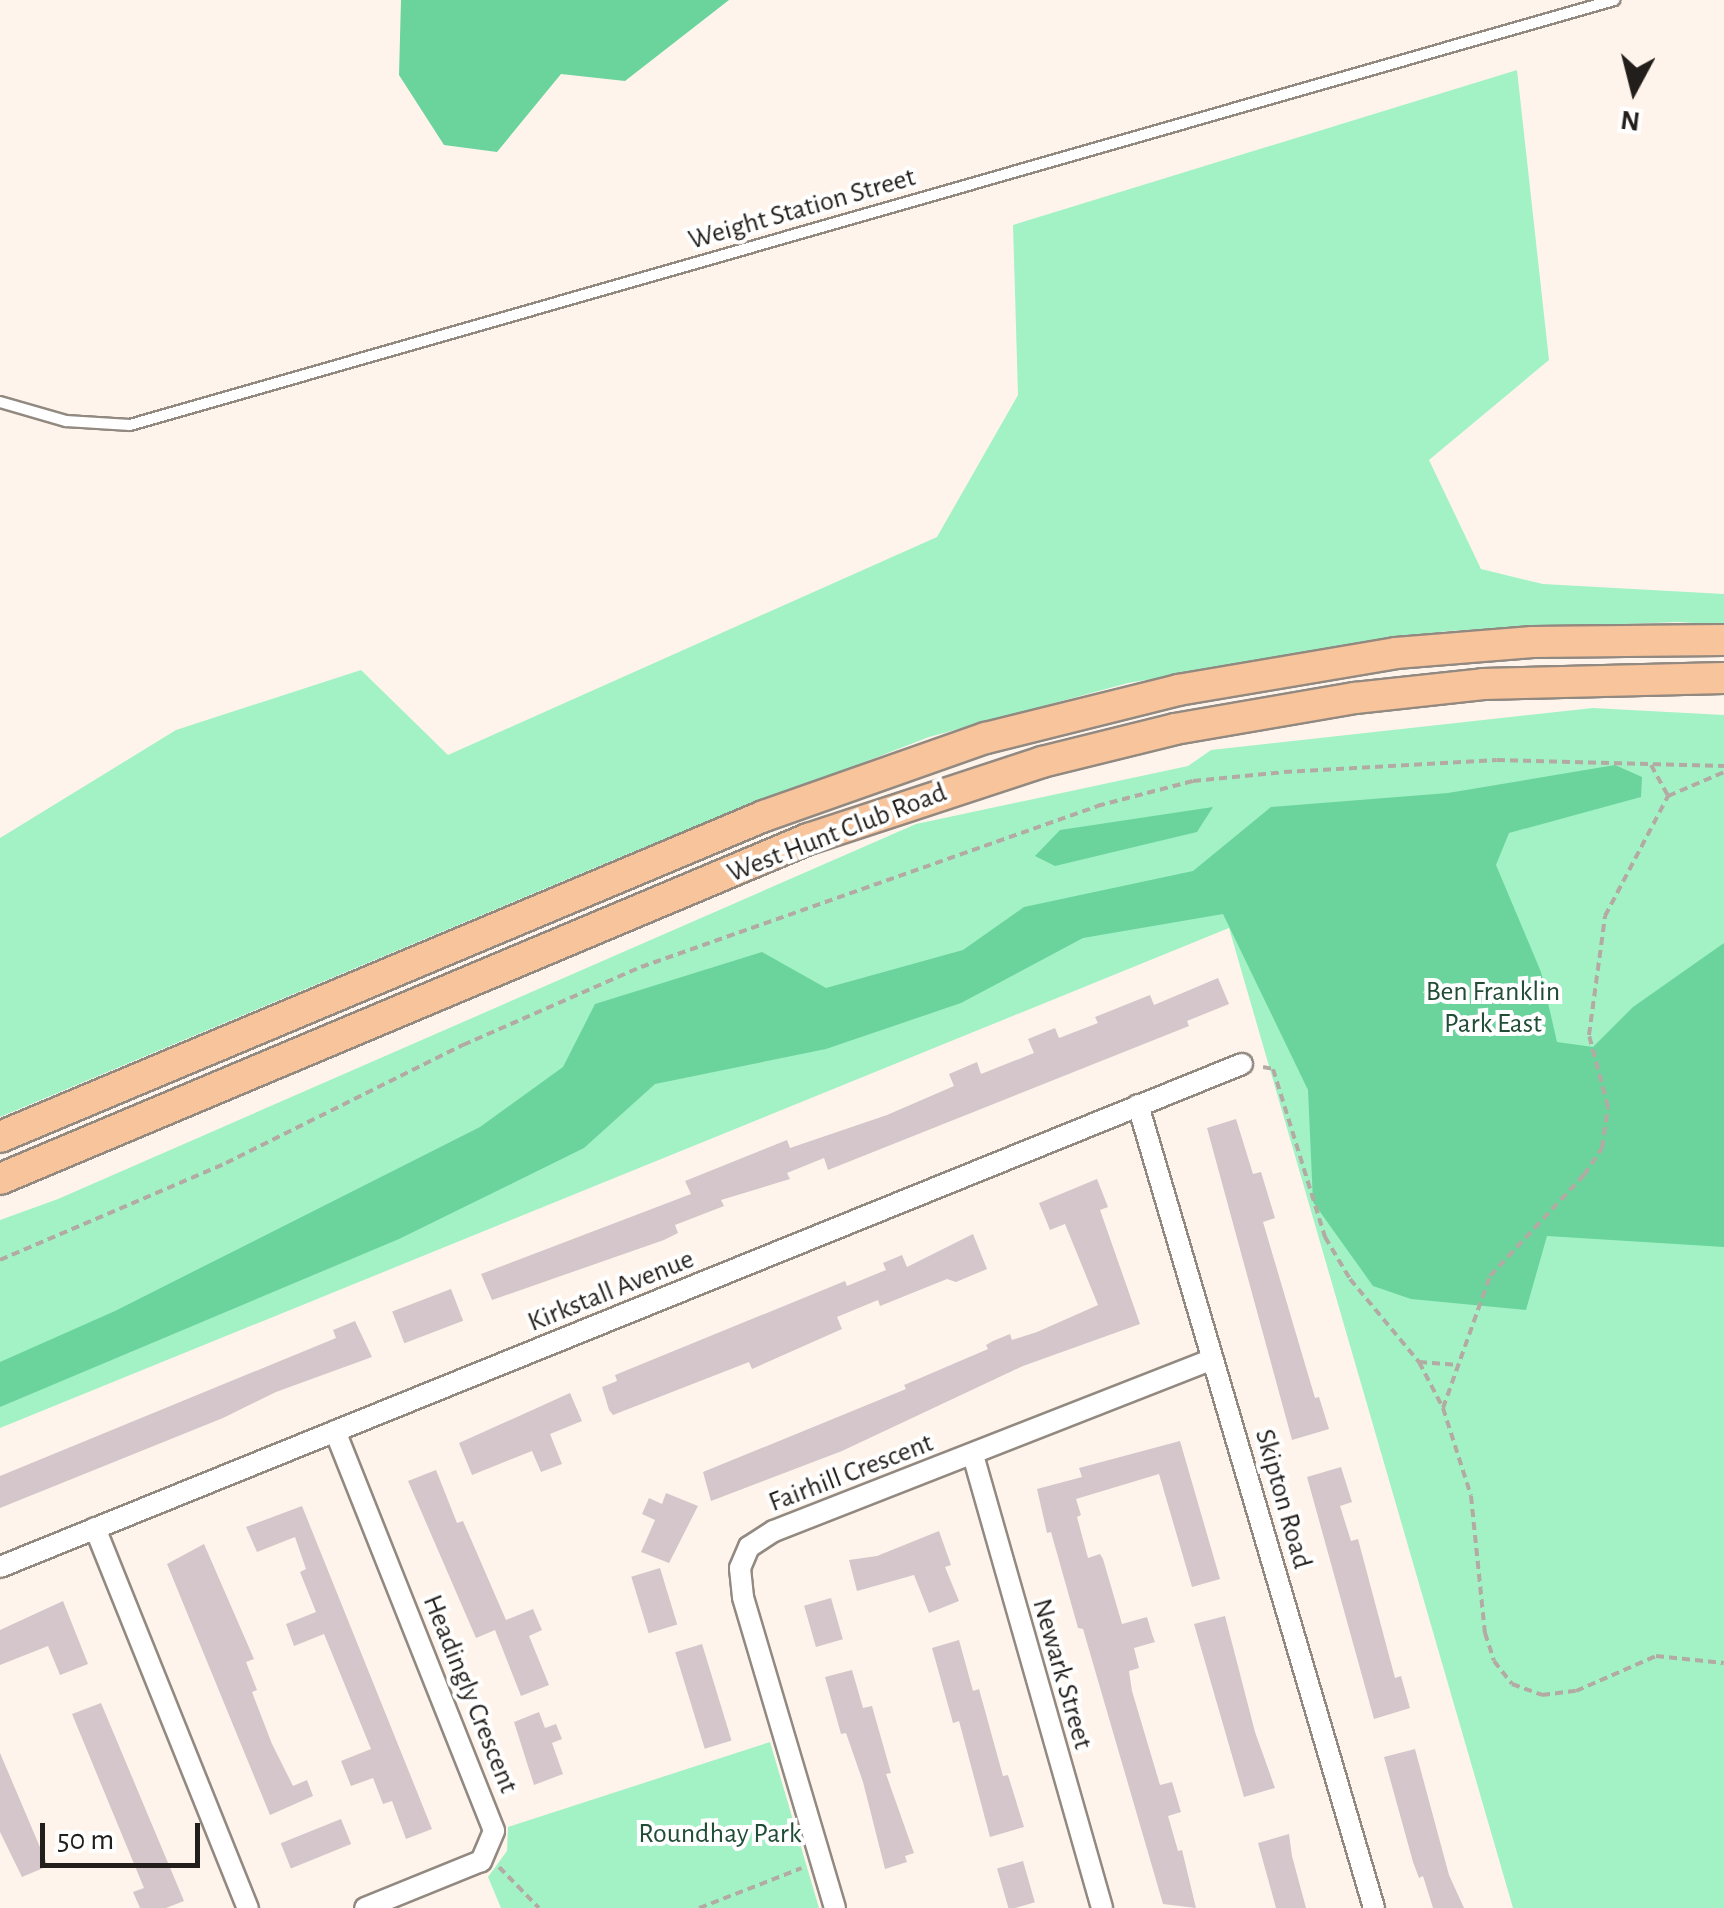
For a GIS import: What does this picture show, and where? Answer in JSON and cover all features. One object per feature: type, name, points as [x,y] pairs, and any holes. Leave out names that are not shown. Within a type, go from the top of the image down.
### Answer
[{"type":"main road","name":"West Hunt Club Road","points":[[0,1137],[764,816],[986,738],[1196,686],[1396,654],[1534,642],[1724,640]]},
{"type":"main road","name":"West Hunt Club Road","points":[[0,1179],[808,840],[1027,766],[1175,730],[1356,698],[1532,682],[1724,678]]},
{"type":"street","name":"Kirkstall Avenue","points":[[0,1567],[1242,1064]]},
{"type":"street","name":"Skipton Road","points":[[1138,1105],[1374,1908]]},
{"type":"street","name":"Fairhill Crescent","points":[[834,1908],[743,1597],[740,1568],[749,1547],[774,1531],[1213,1358]]},
{"type":"street","name":"Headingly Crescent","points":[[335,1431],[486,1804],[494,1830],[480,1860]]},
{"type":"street","name":"Newark Street","points":[[973,1455],[1102,1908]]},
{"type":"street","points":[[95,1528],[248,1908]]},
{"type":"street","points":[[365,1908],[480,1860]]},
{"type":"lane","name":"Weight Station Street","points":[[0,402],[66,422],[130,426],[1614,0]]},
{"type":"path","points":[[0,1260],[226,1163],[463,1044],[641,967],[1097,806],[1193,781],[1284,772],[1497,760],[1724,769]]},
{"type":"path","points":[[1650,764],[1668,796]]},
{"type":"path","points":[[1443,1408],[1490,1276],[1584,1175],[1602,1148],[1608,1107],[1589,1035],[1605,916],[1668,796],[1724,769]]},
{"type":"path","points":[[1242,1064],[1273,1068],[1324,1238],[1350,1279],[1419,1362],[1443,1408],[1472,1496],[1485,1632],[1494,1662],[1512,1684],[1542,1695],[1576,1692],[1656,1656],[1724,1663]]},
{"type":"path","points":[[1419,1362],[1459,1365]]},
{"type":"path","points":[[480,1860],[500,1867],[539,1908]]},
{"type":"path","points":[[699,1908],[821,1860]]},
{"type":"green space","points":[[401,0],[729,0],[625,81],[561,74],[497,152],[444,145],[399,75]]},
{"type":"green space","points":[[1517,70],[1549,360],[1429,460],[1481,569],[1543,584],[1724,594],[1724,625],[1678,622],[1447,631],[1128,683],[929,737],[630,853],[0,1117],[0,838],[176,730],[361,670],[448,755],[937,537],[1018,395],[1013,225]]},
{"type":"green space","name":"Ben Franklin Park East","points":[[1593,708],[1724,715],[1724,1908],[1513,1908],[1229,928],[0,1428],[0,1220],[58,1199],[916,824],[1188,766],[1211,750]]},
{"type":"green space","name":"Ben Franklin Park East","points":[[1615,765],[1642,777],[1641,797],[1509,833],[1496,865],[1541,972],[1557,1042],[1593,1047],[1633,1007],[1724,943],[1724,1247],[1547,1236],[1526,1310],[1411,1299],[1373,1286],[1313,1202],[1308,1090],[1223,914],[1083,938],[961,1003],[826,1049],[655,1084],[584,1148],[399,1239],[0,1407],[0,1362],[115,1311],[480,1127],[563,1067],[595,1004],[762,952],[826,988],[963,950],[1024,907],[1193,871],[1271,807],[1448,793]]},
{"type":"green space","points":[[1213,807],[1197,832],[1055,866],[1035,856],[1060,830]]},
{"type":"green space","name":"Roundhay Park","points":[[770,1742],[819,1908],[501,1908],[488,1877],[507,1851],[508,1827]]},
{"type":"building","points":[[1218,978],[1229,1004],[1187,1021],[1189,1026],[828,1170],[824,1158],[787,1173],[790,1179],[721,1200],[724,1206],[675,1225],[678,1233],[664,1240],[492,1300],[481,1274],[691,1194],[685,1181],[787,1140],[790,1148],[887,1115],[954,1086],[949,1074],[977,1062],[981,1074],[1034,1053],[1028,1039],[1055,1028],[1059,1038],[1098,1023],[1095,1017],[1150,995],[1154,1005]]},
{"type":"building","points":[[1236,1119],[1253,1174],[1261,1172],[1275,1218],[1263,1222],[1315,1398],[1319,1397],[1329,1429],[1292,1440],[1207,1128]]},
{"type":"building","points":[[1097,1179],[1108,1207],[1100,1210],[1140,1324],[1023,1366],[842,1451],[711,1501],[703,1472],[906,1389],[904,1385],[988,1349],[986,1345],[993,1341],[1010,1334],[1012,1340],[1037,1332],[1098,1305],[1065,1224],[1050,1230],[1039,1203]]},
{"type":"building","points":[[973,1234],[987,1269],[956,1282],[947,1279],[880,1306],[878,1300],[837,1317],[842,1329],[752,1369],[749,1362],[613,1415],[609,1410],[602,1387],[617,1381],[615,1375],[845,1281],[847,1286],[886,1270],[883,1263],[902,1255],[907,1267]]},
{"type":"building","points":[[451,1289],[463,1321],[404,1343],[392,1312]]},
{"type":"building","points":[[355,1321],[372,1357],[276,1392],[223,1418],[0,1508],[0,1476],[336,1338],[333,1330]]},
{"type":"building","points":[[570,1393],[582,1421],[550,1434],[562,1464],[541,1472],[532,1451],[472,1475],[459,1443]]},
{"type":"building","points":[[1180,1441],[1220,1579],[1192,1587],[1159,1474],[1076,1499],[1088,1558],[1100,1554],[1103,1559],[1122,1624],[1147,1617],[1155,1642],[1134,1648],[1139,1668],[1129,1671],[1132,1691],[1160,1785],[1172,1782],[1181,1812],[1168,1816],[1178,1851],[1182,1850],[1196,1908],[1163,1904],[1083,1629],[1078,1628],[1037,1489],[1082,1477],[1079,1468]]},
{"type":"building","points":[[1341,1467],[1352,1502],[1340,1506],[1351,1541],[1358,1539],[1395,1678],[1401,1676],[1410,1708],[1374,1719],[1307,1477]]},
{"type":"building","points":[[436,1470],[457,1523],[463,1521],[506,1620],[533,1609],[542,1630],[529,1636],[549,1685],[521,1696],[495,1630],[476,1638],[408,1481]]},
{"type":"building","points":[[666,1493],[698,1506],[669,1563],[641,1552],[655,1520],[642,1514],[649,1498],[662,1504]]},
{"type":"building","points":[[302,1506],[432,1829],[406,1839],[392,1801],[383,1804],[373,1778],[351,1786],[341,1761],[371,1749],[324,1634],[294,1646],[286,1624],[316,1612],[300,1572],[306,1569],[295,1537],[257,1552],[246,1527]]},
{"type":"building","points":[[939,1531],[951,1565],[945,1567],[959,1601],[929,1613],[914,1575],[857,1591],[849,1560],[877,1556]]},
{"type":"building","points":[[204,1544],[254,1659],[246,1662],[257,1690],[252,1692],[272,1744],[293,1786],[307,1780],[313,1796],[270,1815],[167,1564]]},
{"type":"building","points":[[660,1568],[677,1624],[649,1633],[631,1577]]},
{"type":"building","points":[[831,1598],[843,1639],[816,1647],[804,1606]]},
{"type":"building","points":[[63,1601],[88,1664],[60,1675],[48,1646],[0,1665],[0,1630]]},
{"type":"building","points":[[1225,1616],[1255,1732],[1275,1788],[1244,1797],[1194,1624]]},
{"type":"building","points":[[959,1640],[973,1691],[979,1689],[1003,1776],[1008,1775],[1024,1827],[990,1837],[959,1721],[953,1723],[932,1648]]},
{"type":"building","points":[[702,1644],[732,1741],[705,1749],[675,1652]]},
{"type":"building","points":[[852,1670],[863,1708],[872,1706],[891,1773],[886,1774],[914,1853],[905,1856],[907,1862],[885,1869],[863,1782],[846,1733],[841,1734],[825,1677]]},
{"type":"building","points":[[101,1703],[184,1901],[166,1908],[140,1908],[133,1892],[144,1888],[72,1714]]},
{"type":"building","points":[[539,1712],[545,1728],[556,1724],[562,1739],[552,1743],[563,1774],[534,1785],[514,1722]]},
{"type":"building","points":[[1415,1749],[1449,1875],[1464,1908],[1433,1908],[1423,1876],[1419,1878],[1413,1862],[1384,1757]]},
{"type":"building","points":[[0,1753],[48,1866],[22,1877],[0,1832]]},
{"type":"building","points":[[341,1819],[351,1844],[291,1868],[281,1843]]},
{"type":"building","points":[[1289,1834],[1306,1908],[1276,1908],[1258,1843]]},
{"type":"building","points":[[1023,1861],[1035,1902],[1008,1908],[997,1868]]}]
